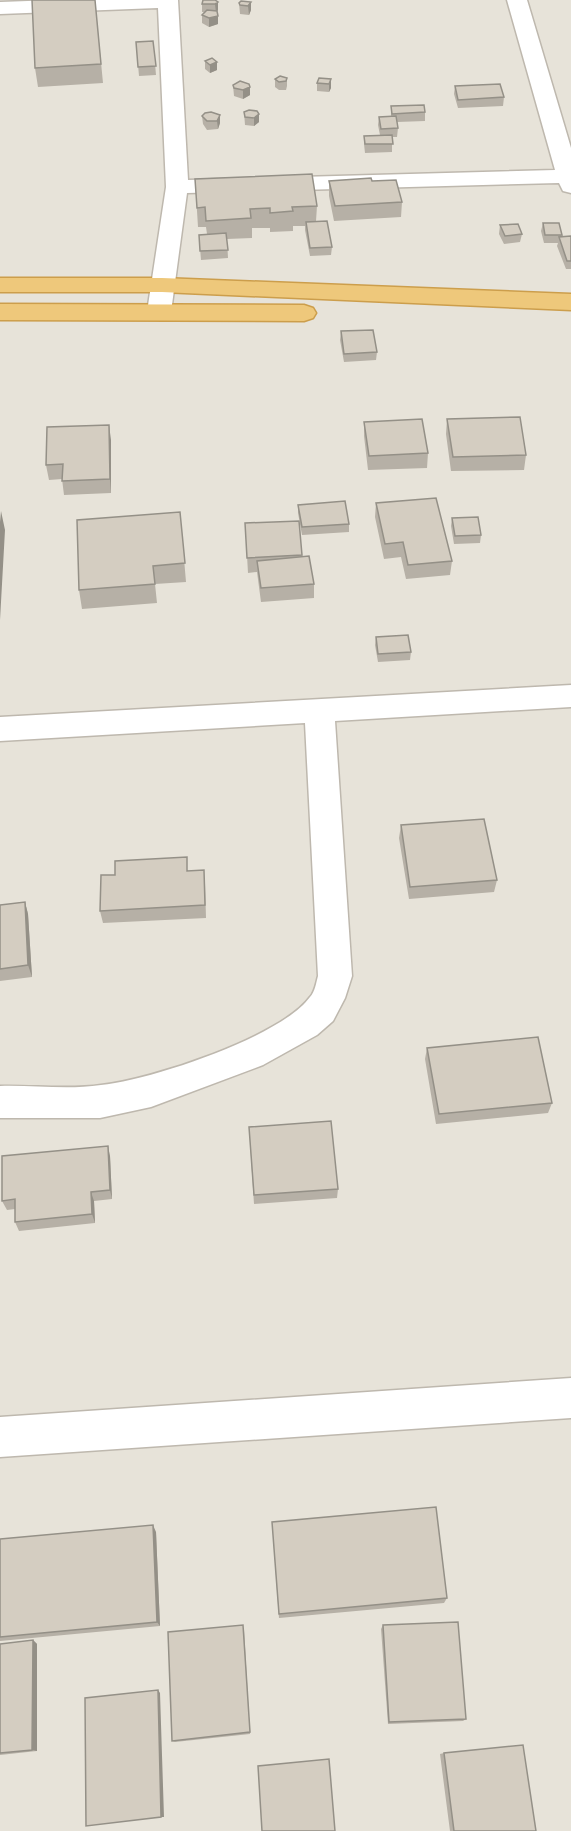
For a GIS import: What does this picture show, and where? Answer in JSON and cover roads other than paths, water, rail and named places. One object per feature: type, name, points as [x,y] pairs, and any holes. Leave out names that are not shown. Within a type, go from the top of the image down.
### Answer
[{"type":"highway","points":[[0,285],[162,285],[571,302]]},
{"type":"highway","points":[[0,312],[390,315],[571,321]]},
{"type":"street","points":[[177,187],[570,179],[517,0]]},
{"type":"street","points":[[0,8],[168,1],[177,187],[159,312]]},
{"type":"street","points":[[0,729],[571,696]]},
{"type":"street","points":[[0,1102],[101,1102],[143,1094],[191,1078],[251,1053],[296,1029],[321,1009],[335,976],[319,710]]},
{"type":"street","points":[[0,1437],[571,1398]]}]
